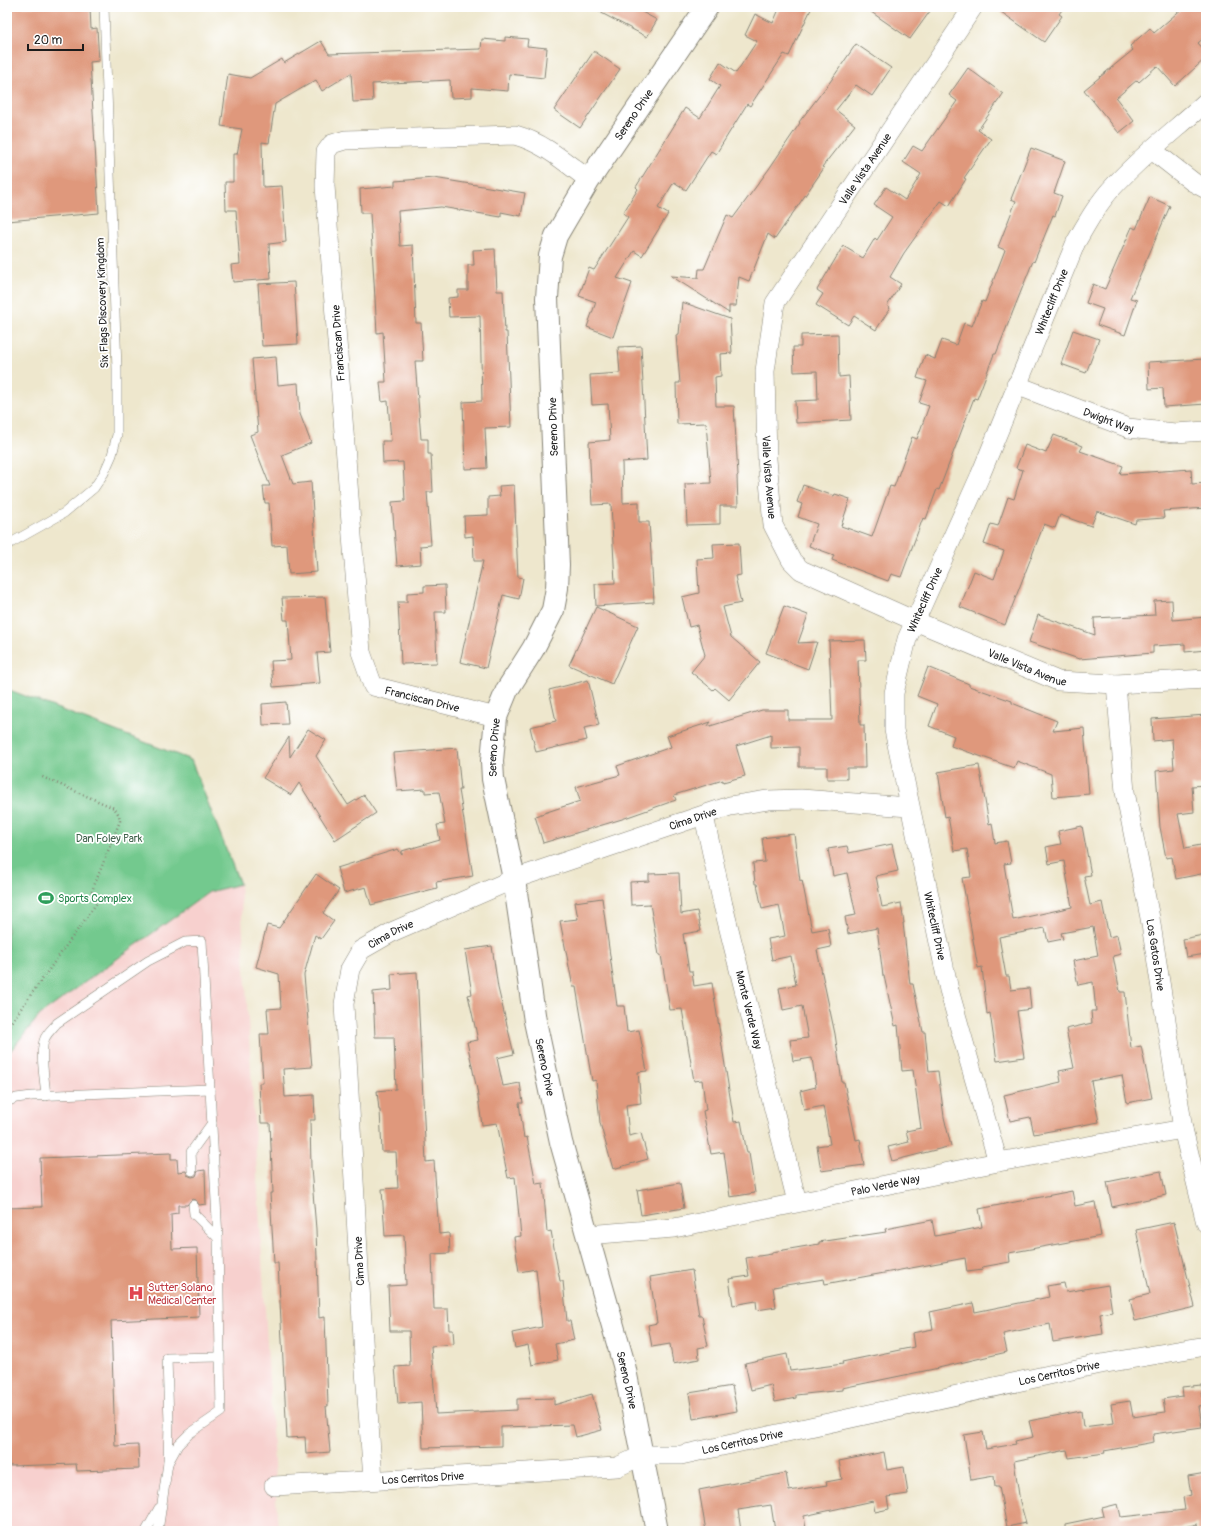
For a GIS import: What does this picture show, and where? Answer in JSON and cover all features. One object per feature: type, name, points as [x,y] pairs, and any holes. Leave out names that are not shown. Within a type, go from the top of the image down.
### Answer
[{"type":"street","name":"Sereno Drive","points":[[657,1531],[624,1365],[561,1142],[535,1021],[514,879],[493,779],[492,761],[496,717],[507,690],[544,630],[553,610],[557,588],[558,565],[547,298],[550,256],[556,236],[589,180],[706,7]]},
{"type":"street","name":"Valle Vista Avenue","points":[[973,7],[775,303],[765,371],[767,459],[773,525],[791,560],[802,570],[915,621],[1058,682],[1116,684],[1206,679]]},
{"type":"street","name":"Whitecliff Drive","points":[[998,1162],[949,990],[909,807],[894,730],[894,693],[907,639],[980,476],[1016,385],[1076,242],[1093,212],[1112,187],[1206,102]]},
{"type":"street","name":"Franciscan Drive","points":[[496,717],[373,686],[361,652],[325,186],[326,152],[332,144],[345,140],[515,135],[532,139],[547,148],[589,180]]},
{"type":"street","points":[[1152,150],[1193,182],[1206,189]]},
{"type":"street","name":"Dwight Way","points":[[1016,385],[1128,428],[1175,433],[1206,431]]},
{"type":"street","name":"Los Gatos Drive","points":[[1116,684],[1125,792],[1150,918],[1183,1129],[1206,1223]]},
{"type":"street","name":"Cima Drive","points":[[373,1479],[364,1357],[344,1004],[350,969],[361,950],[394,931],[514,879],[730,806],[768,800],[801,799],[909,807]]},
{"type":"street","name":"Monte Verde Way","points":[[704,816],[723,905],[797,1202]]},
{"type":"street","name":"Palo Verde Way","points":[[587,1234],[674,1228],[998,1162],[1183,1129]]},
{"type":"street","name":"Los Cerritos Drive","points":[[274,1486],[373,1479],[617,1467],[643,1455],[681,1455],[1095,1364],[1206,1346]]},
{"type":"lane","name":"Six Flags Discovery Kingdom","points":[[7,545],[64,513],[94,488],[104,473],[112,455],[118,423],[104,7]]},
{"type":"lane","points":[[46,1096],[43,1049],[44,1039],[57,1023],[148,961],[185,942],[202,941],[218,1238],[221,1412],[189,1434],[178,1445],[168,1463]]},
{"type":"lane","points":[[7,1102],[16,1098],[46,1096],[210,1089]]},
{"type":"lane","points":[[192,1171],[191,1152],[212,1123]]},
{"type":"lane","points":[[193,1205],[194,1214],[218,1238]]},
{"type":"lane","points":[[158,1531],[168,1463],[169,1423],[166,1358],[219,1357]]},
{"type":"lane","points":[[146,1531],[162,1504]]},
{"type":"path","points":[[7,1028],[99,900],[90,896],[120,821],[119,815],[114,808],[40,776]]},
{"type":"shaded area","name":"Sutter Solano Medical Center","points":[[240,884],[278,1531],[7,1531],[7,1055],[40,1015],[209,892]]},
{"type":"green space","name":"Dan Foley Park","points":[[7,689],[191,760],[240,884],[209,892],[40,1015],[7,1055]]},
{"type":"building","points":[[7,7],[90,7],[91,29],[97,28],[99,61],[90,62],[99,213],[7,221]]},
{"type":"building","points":[[590,7],[645,7],[642,12],[657,20],[647,37]]},
{"type":"building","points":[[780,7],[812,7],[789,56],[784,54],[750,106],[747,104],[716,154],[711,151],[686,190],[674,182],[658,208],[668,214],[642,256],[634,251],[617,278],[632,283],[613,337],[587,327],[596,302],[579,296],[589,268],[594,270],[628,217],[623,213],[638,189],[636,187],[685,108],[700,118],[720,86],[710,79],[720,62],[736,73],[757,41],[745,35],[755,14],[773,23]]},
{"type":"building","points":[[864,7],[933,7],[910,39]]},
{"type":"building","points":[[994,7],[1064,7],[1059,14],[1062,16],[1044,42]]},
{"type":"building","points":[[1184,7],[1200,7],[1206,14],[1206,36],[1198,43],[1206,52],[1206,58],[1175,86],[1157,66],[1139,82],[1137,80],[1116,98],[1134,121],[1119,133],[1084,90],[1133,50],[1130,46],[1150,28],[1154,33]]},
{"type":"building","points":[[505,37],[528,39],[527,46],[547,48],[544,78],[509,74],[508,91],[472,88],[472,97],[451,98],[450,80],[372,84],[373,101],[353,102],[351,73],[322,91],[316,80],[275,104],[269,143],[262,142],[263,187],[282,186],[286,242],[269,244],[271,279],[233,282],[231,265],[240,264],[236,210],[226,210],[225,182],[233,182],[233,154],[237,154],[242,129],[221,126],[228,74],[250,78],[282,59],[284,63],[321,41],[329,54],[481,49],[482,39],[505,41]]},
{"type":"building","points":[[856,44],[891,68],[872,96],[856,85],[836,110],[855,125],[822,167],[824,168],[775,239],[768,234],[749,281],[739,277],[736,306],[729,306],[729,313],[671,276],[698,278],[699,269],[704,269],[727,215],[733,218],[769,169],[800,123],[799,122],[830,82]]},
{"type":"building","points":[[594,51],[620,69],[580,128],[554,110]]},
{"type":"building","points":[[968,68],[1003,94],[978,130],[991,139],[964,178],[966,179],[949,206],[941,201],[904,253],[890,277],[901,284],[887,306],[890,308],[876,330],[854,316],[848,325],[816,305],[823,294],[817,290],[843,246],[863,258],[875,238],[877,240],[892,217],[874,205],[886,187],[905,200],[921,174],[903,162],[913,146],[922,151],[957,101],[949,95]]},
{"type":"building","points":[[1031,148],[1065,161],[1054,193],[1062,196],[1055,216],[1053,215],[1034,262],[1033,261],[996,354],[994,354],[977,399],[974,398],[939,490],[937,489],[926,519],[923,518],[901,577],[891,574],[888,581],[832,560],[834,555],[809,546],[817,524],[798,517],[802,504],[797,502],[803,485],[834,496],[835,494],[850,499],[841,526],[872,537],[890,486],[894,487],[912,437],[917,439],[929,406],[919,403],[927,381],[917,378],[925,355],[935,359],[942,340],[956,345],[964,323],[972,326],[982,301],[985,302],[1005,250],[998,247],[1016,201],[1011,199]]},
{"type":"building","points":[[434,178],[525,193],[521,216],[501,212],[501,217],[441,207],[398,211],[400,246],[413,245],[416,323],[421,323],[423,361],[415,361],[421,439],[428,439],[428,454],[431,454],[433,492],[427,492],[431,545],[420,546],[421,564],[397,566],[392,502],[405,501],[403,462],[383,463],[382,441],[391,441],[388,401],[382,402],[380,382],[386,382],[383,332],[377,333],[370,213],[361,213],[360,189],[395,186],[395,181]]},
{"type":"building","points":[[1150,197],[1170,206],[1130,298],[1137,300],[1125,335],[1097,325],[1103,309],[1086,303],[1093,284],[1105,289],[1132,227],[1136,229]]},
{"type":"building","points":[[495,249],[497,291],[503,291],[505,332],[507,332],[511,427],[485,428],[487,468],[465,469],[463,402],[482,401],[480,316],[449,317],[448,298],[458,297],[458,290],[468,290],[468,265],[474,265],[473,250]]},
{"type":"building","points":[[294,282],[298,344],[262,346],[258,284]]},
{"type":"building","points":[[682,302],[730,319],[732,353],[720,354],[721,376],[715,377],[716,406],[734,406],[738,475],[738,506],[720,506],[720,524],[687,525],[685,484],[711,483],[706,423],[677,424],[676,383],[680,383],[676,335],[679,334]]},
{"type":"building","points":[[1073,330],[1099,339],[1086,373],[1061,364]]},
{"type":"building","points":[[838,334],[839,377],[849,376],[851,420],[796,423],[795,401],[818,400],[817,371],[794,372],[793,347],[801,347],[801,335]]},
{"type":"building","points":[[641,346],[647,460],[622,462],[623,503],[639,502],[639,522],[649,522],[654,602],[596,606],[595,584],[615,583],[611,504],[592,505],[589,442],[610,440],[608,404],[592,405],[590,375],[620,373],[618,347]]},
{"type":"building","points":[[276,357],[278,385],[298,383],[300,414],[311,443],[282,455],[293,484],[311,482],[317,572],[289,574],[287,545],[272,546],[269,503],[265,503],[263,486],[270,486],[250,435],[258,432],[252,359]]},
{"type":"building","points":[[1206,359],[1206,404],[1164,407],[1163,388],[1149,389],[1148,362]]},
{"type":"building","points":[[1054,435],[1083,446],[1080,451],[1123,466],[1120,474],[1191,469],[1192,484],[1206,483],[1206,508],[1163,511],[1164,518],[1136,520],[1135,524],[1097,511],[1091,526],[1060,515],[1055,528],[1044,524],[1005,625],[960,607],[974,571],[994,579],[1004,551],[984,544],[991,524],[998,526],[1008,497],[1014,499],[1023,470],[1016,468],[1025,445],[1046,453]]},
{"type":"building","points":[[514,485],[518,577],[523,578],[519,599],[503,595],[486,668],[460,662],[483,561],[474,561],[473,536],[465,537],[464,516],[488,515],[488,497],[500,496],[499,486]]},
{"type":"building","points":[[739,543],[741,575],[735,576],[741,603],[723,607],[731,637],[760,662],[729,700],[715,688],[713,690],[691,672],[705,655],[697,625],[689,627],[682,597],[699,593],[697,559],[714,558],[713,544]]},
{"type":"building","points":[[445,585],[446,612],[435,612],[437,663],[401,664],[398,602],[407,602],[407,593],[424,592],[424,586]]},
{"type":"building","points":[[325,597],[330,652],[317,653],[320,683],[273,687],[271,661],[291,660],[288,620],[284,620],[282,598]]},
{"type":"building","points":[[1172,600],[1173,620],[1206,617],[1206,650],[1185,652],[1185,644],[1153,646],[1153,653],[1079,659],[1029,642],[1038,615],[1095,635],[1094,618],[1155,615],[1154,601]]},
{"type":"building","points":[[784,606],[808,615],[798,643],[817,642],[808,669],[766,653]]},
{"type":"building","points":[[596,607],[638,626],[612,684],[569,665]]},
{"type":"building","points":[[865,640],[866,660],[858,660],[860,725],[864,725],[865,768],[847,768],[847,779],[827,779],[827,767],[799,767],[799,747],[771,748],[771,735],[736,746],[745,776],[723,782],[723,780],[674,795],[676,800],[622,819],[543,843],[535,816],[580,801],[576,787],[620,775],[617,766],[671,747],[667,736],[711,722],[707,727],[762,710],[788,710],[788,720],[832,720],[829,641]]},
{"type":"building","points":[[928,667],[969,684],[969,686],[1012,701],[1012,703],[1057,721],[1053,731],[1084,728],[1089,794],[1053,797],[1051,774],[1017,761],[1014,768],[951,746],[954,736],[929,726],[937,704],[917,696]]},
{"type":"building","points":[[588,680],[599,725],[584,728],[587,740],[536,752],[530,727],[556,721],[549,690]]},
{"type":"building","points":[[286,702],[288,724],[263,725],[262,704]]},
{"type":"building","points":[[1206,715],[1206,785],[1192,786],[1194,812],[1178,814],[1185,848],[1206,844],[1206,873],[1176,879],[1172,857],[1166,858],[1160,827],[1156,771],[1174,769],[1172,739],[1153,741],[1152,719]]},
{"type":"building","points":[[308,729],[326,740],[316,756],[348,805],[364,795],[376,813],[335,840],[299,783],[291,795],[263,778],[289,737],[290,757]]},
{"type":"building","points":[[457,748],[461,790],[459,790],[473,876],[436,882],[437,888],[371,905],[366,887],[344,893],[337,868],[398,849],[402,855],[402,851],[440,840],[437,825],[445,824],[439,792],[425,793],[425,789],[397,791],[393,753]]},
{"type":"building","points":[[979,765],[989,824],[992,823],[995,843],[1007,841],[1011,863],[1004,864],[1013,920],[1072,907],[1064,861],[1049,864],[1046,847],[1061,844],[1058,831],[1082,826],[1091,875],[1084,876],[1090,905],[1102,902],[1109,937],[1117,935],[1121,954],[1113,956],[1120,992],[1125,992],[1131,1048],[1141,1046],[1152,1098],[1127,1103],[1122,1075],[1091,1081],[1099,1122],[1034,1134],[1030,1117],[1010,1121],[1004,1095],[1061,1082],[1059,1071],[1074,1068],[1066,1029],[1092,1023],[1091,1011],[1096,1011],[1093,982],[1078,985],[1073,961],[1098,956],[1093,927],[1061,933],[1063,939],[1048,942],[1045,928],[999,937],[1006,976],[1009,976],[1011,990],[1029,988],[1031,1009],[1017,1011],[1024,1057],[997,1061],[990,1013],[987,1014],[982,967],[978,968],[962,878],[971,877],[967,849],[954,851],[948,816],[945,817],[938,772]]},
{"type":"building","points":[[794,834],[800,881],[802,880],[812,931],[828,928],[831,947],[817,950],[835,1034],[842,1082],[844,1082],[856,1140],[860,1139],[864,1165],[821,1171],[817,1146],[830,1144],[823,1106],[804,1110],[800,1091],[816,1087],[812,1058],[793,1061],[790,1040],[808,1038],[802,1006],[783,1010],[779,988],[796,985],[791,956],[772,960],[768,939],[785,936],[779,905],[762,909],[757,884],[755,884],[753,863],[765,862],[762,838]]},
{"type":"building","points":[[892,844],[898,871],[876,876],[882,907],[901,903],[910,984],[913,984],[923,1032],[925,1032],[929,1072],[938,1071],[944,1117],[951,1146],[892,1161],[888,1147],[909,1142],[906,1131],[921,1128],[913,1070],[902,1071],[898,1025],[895,1026],[883,976],[877,928],[848,934],[845,917],[856,915],[847,873],[833,876],[828,849],[847,846],[849,853]]},
{"type":"building","points":[[679,873],[681,914],[697,911],[701,931],[683,934],[689,971],[692,971],[694,986],[712,983],[734,1122],[741,1121],[747,1153],[749,1153],[755,1193],[730,1197],[724,1152],[711,1154],[703,1111],[706,1110],[702,1080],[694,1081],[682,1009],[670,1010],[661,955],[659,955],[650,904],[631,905],[630,882],[649,881],[649,874]]},
{"type":"building","points":[[316,874],[339,890],[323,913],[334,921],[321,939],[315,935],[304,975],[312,1067],[283,1069],[285,1097],[314,1095],[315,1120],[310,1120],[311,1168],[316,1229],[319,1318],[325,1317],[328,1406],[326,1406],[330,1452],[306,1454],[305,1437],[287,1438],[278,1263],[274,1263],[270,1193],[273,1193],[270,1123],[261,1123],[259,1083],[263,1083],[260,1034],[269,1034],[267,1009],[281,1008],[279,974],[256,967],[267,925],[279,928]]},
{"type":"building","points":[[602,898],[617,1006],[624,1006],[627,1032],[639,1030],[647,1071],[638,1072],[641,1103],[626,1105],[629,1136],[641,1133],[648,1159],[613,1169],[600,1123],[596,1080],[592,1081],[576,987],[573,987],[560,921],[578,919],[575,902]]},
{"type":"building","points":[[1203,935],[1206,954],[1186,957],[1183,939]]},
{"type":"building","points":[[492,946],[498,988],[514,1054],[497,1058],[503,1086],[520,1083],[523,1103],[519,1103],[524,1138],[527,1137],[536,1184],[543,1183],[547,1232],[551,1231],[560,1281],[563,1281],[567,1321],[570,1321],[574,1340],[555,1344],[558,1360],[532,1365],[528,1345],[515,1348],[512,1333],[542,1327],[536,1269],[519,1272],[514,1237],[521,1236],[515,1177],[508,1178],[497,1123],[482,1125],[477,1090],[467,1042],[478,1040],[468,995],[472,994],[465,950]]},
{"type":"building","points":[[417,972],[426,1162],[434,1161],[439,1234],[449,1233],[450,1253],[432,1254],[434,1309],[448,1309],[449,1330],[453,1330],[454,1344],[431,1346],[436,1414],[517,1410],[517,1399],[554,1398],[554,1405],[592,1394],[602,1430],[576,1437],[573,1425],[501,1427],[501,1446],[423,1448],[421,1402],[398,1404],[395,1367],[410,1366],[409,1331],[390,1331],[388,1286],[406,1285],[404,1235],[385,1236],[382,1189],[398,1188],[396,1152],[382,1152],[380,1110],[377,1091],[396,1089],[394,1037],[375,1037],[373,992],[392,990],[391,974]]},
{"type":"building","points":[[171,1153],[171,1159],[177,1159],[178,1172],[186,1171],[187,1175],[192,1177],[196,1176],[198,1171],[205,1170],[206,1204],[199,1205],[196,1200],[192,1199],[187,1205],[178,1205],[178,1213],[171,1214],[172,1249],[197,1248],[199,1317],[111,1321],[115,1446],[138,1445],[139,1469],[77,1471],[76,1464],[9,1466],[7,1425],[7,1208],[42,1207],[40,1158]]},
{"type":"building","points":[[1161,1171],[1166,1195],[1112,1207],[1107,1182]]},
{"type":"building","points":[[680,1183],[684,1208],[641,1215],[637,1190]]},
{"type":"building","points":[[1072,1191],[1075,1206],[1095,1202],[1101,1236],[1009,1253],[1010,1262],[982,1267],[983,1270],[967,1272],[965,1258],[825,1284],[824,1279],[773,1287],[776,1307],[757,1310],[756,1301],[733,1305],[729,1279],[749,1276],[746,1258],[819,1244],[819,1242],[886,1232],[885,1229],[932,1220],[935,1236],[982,1227],[979,1209]]},
{"type":"building","points":[[1174,1222],[1195,1307],[1135,1321],[1130,1299],[1150,1294],[1136,1230]]},
{"type":"building","points":[[692,1270],[699,1316],[702,1316],[708,1346],[698,1348],[699,1359],[673,1364],[670,1344],[652,1347],[648,1325],[657,1323],[650,1277]]},
{"type":"building","points":[[1064,1283],[1066,1292],[1108,1285],[1112,1312],[1100,1314],[1103,1334],[1053,1342],[1050,1324],[1003,1334],[1007,1352],[842,1388],[842,1390],[796,1395],[796,1398],[775,1402],[771,1385],[751,1390],[745,1363],[787,1354],[790,1371],[843,1364],[842,1362],[914,1347],[912,1333],[933,1329],[930,1312],[973,1303],[975,1312],[1049,1297],[1047,1286]]},
{"type":"building","points":[[1201,1385],[1204,1405],[1199,1406],[1202,1427],[1153,1434],[1154,1442],[1104,1451],[1105,1453],[1069,1458],[1067,1450],[1014,1461],[1020,1502],[1026,1523],[1007,1527],[999,1487],[995,1487],[994,1476],[971,1480],[964,1435],[983,1432],[986,1449],[1016,1444],[1015,1441],[1033,1437],[1029,1421],[1081,1411],[1083,1427],[1114,1423],[1111,1404],[1130,1401],[1133,1417],[1165,1412],[1163,1399],[1183,1396],[1182,1387]]},
{"type":"building","points":[[732,1386],[737,1411],[693,1419],[689,1393]]},
{"type":"building","points":[[884,1452],[887,1470],[904,1467],[908,1494],[887,1497],[889,1509],[875,1512],[873,1501],[804,1516],[806,1529],[775,1531],[771,1505],[738,1510],[741,1531],[706,1531],[699,1490],[786,1473],[789,1491],[827,1485],[826,1482],[842,1479],[839,1461]]},
{"type":"building","points":[[1206,1473],[1206,1531],[1198,1531],[1197,1524],[1167,1531],[1065,1531],[1065,1524],[1104,1516],[1102,1508],[1118,1504],[1121,1517],[1185,1510],[1183,1497],[1191,1495],[1188,1476]]},
{"type":"place","name":"Sports Complex","points":[[46,898]]},
{"type":"place","name":"Sutter Solano Medical Center","points":[[136,1293]]}]
